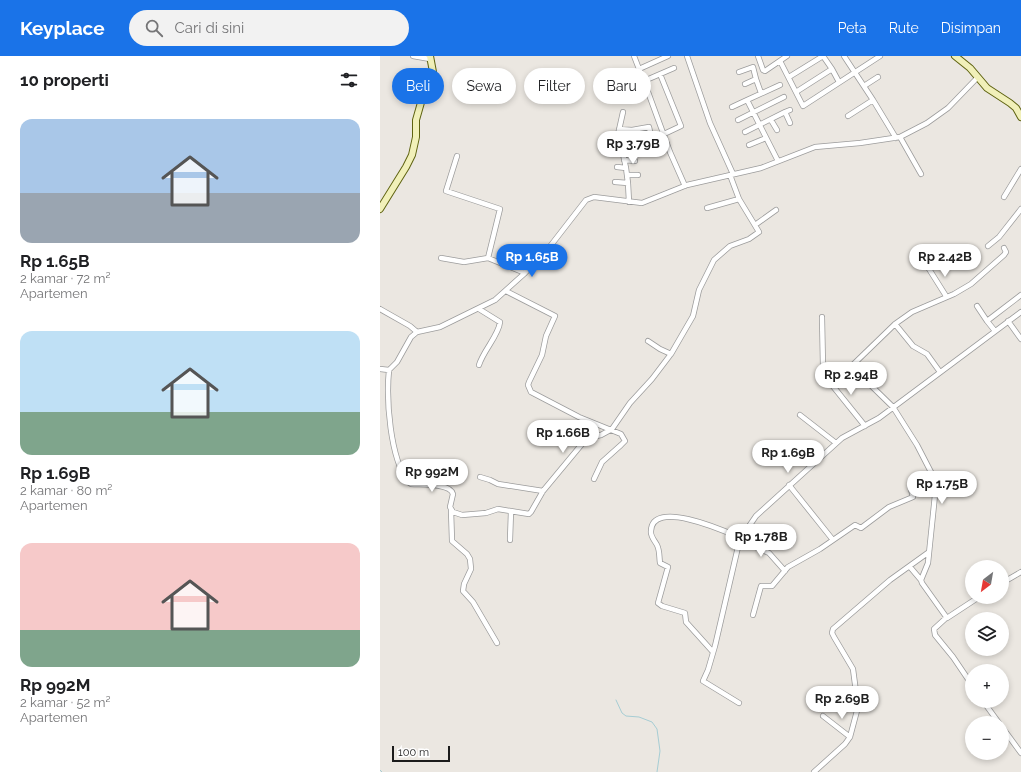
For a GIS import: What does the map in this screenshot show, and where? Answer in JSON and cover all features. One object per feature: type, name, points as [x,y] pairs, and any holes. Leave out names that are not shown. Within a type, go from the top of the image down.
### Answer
[{"type":"street","points":[[380,209],[412,155],[416,137],[416,120],[424,92],[433,72],[430,57],[413,56]]},
{"type":"street","points":[[634,56],[639,68]]},
{"type":"street","points":[[641,68],[668,56]]},
{"type":"street","points":[[451,510],[456,514],[462,515],[498,509],[529,514],[543,491],[586,441],[612,429],[630,403],[652,380],[671,354],[693,316],[698,290],[711,264],[724,250],[758,234],[759,230],[739,199],[732,175],[710,123],[688,56]]},
{"type":"street","points":[[758,56],[764,71],[767,71],[787,56]]},
{"type":"street","points":[[789,77],[823,56],[839,82]]},
{"type":"street","points":[[780,61],[802,105],[805,105],[880,56]]},
{"type":"street","points":[[955,56],[969,67],[987,88],[1016,108],[1021,118]]},
{"type":"street","points":[[846,57],[854,72],[922,174]]},
{"type":"street","points":[[739,72],[753,67],[761,93]]},
{"type":"street","points":[[651,78],[674,68]]},
{"type":"street","points":[[796,92],[832,69]]},
{"type":"street","points":[[660,74],[681,126],[664,134]]},
{"type":"street","points":[[864,86],[878,77]]},
{"type":"street","points":[[496,643],[473,602],[463,591],[471,564],[467,554],[452,541],[450,504],[453,494],[450,489],[444,486],[412,484],[407,480],[392,440],[389,418],[389,370],[397,362],[411,337],[417,332],[440,327],[492,302],[525,274],[548,249],[586,200],[594,197],[638,203],[647,202],[686,186],[757,169],[815,147],[898,137],[927,123],[948,108],[978,77]]},
{"type":"street","points":[[745,84],[756,79]]},
{"type":"street","points":[[732,108],[780,84]]},
{"type":"street","points":[[738,120],[784,97]]},
{"type":"street","points":[[651,100],[686,186]]},
{"type":"street","points":[[747,100],[778,161]]},
{"type":"street","points":[[848,116],[873,100]]},
{"type":"street","points":[[745,132],[790,110]]},
{"type":"street","points":[[623,112],[617,139],[626,168],[628,202]]},
{"type":"street","points":[[785,112],[790,123]]},
{"type":"street","points":[[771,120],[776,130]]},
{"type":"street","points":[[618,144],[634,145],[652,141],[649,127],[632,130],[619,129]]},
{"type":"street","points":[[749,146],[766,138]]},
{"type":"street","points":[[457,156],[446,191],[500,209],[488,258]]},
{"type":"street","points":[[624,160],[635,161]]},
{"type":"street","points":[[617,167],[626,168]]},
{"type":"street","points":[[1004,197],[1021,169]]},
{"type":"street","points":[[627,175],[638,175]]},
{"type":"street","points":[[615,182],[628,184]]},
{"type":"street","points":[[707,208],[739,199]]},
{"type":"street","points":[[988,246],[999,236],[1021,209]]},
{"type":"street","points":[[755,225],[776,210]]},
{"type":"street","points":[[832,385],[895,324],[912,312],[971,284],[1004,255],[1006,252],[1004,248]]},
{"type":"street","points":[[441,258],[464,262],[488,258],[525,274]]},
{"type":"street","points":[[930,269],[946,296]]},
{"type":"street","points":[[506,291],[555,316],[546,336],[542,355],[528,385],[531,392],[579,417],[612,429],[622,435],[625,440],[621,446],[602,462],[594,479]]},
{"type":"street","points":[[987,321],[1021,295]]},
{"type":"street","points":[[977,306],[995,332]]},
{"type":"street","points":[[478,365],[498,330],[500,322],[479,308]]},
{"type":"street","points":[[380,309],[410,326],[417,332]]},
{"type":"street","points":[[738,703],[703,682],[713,652],[741,539],[756,516],[844,436],[865,426],[893,407],[995,332],[1008,320],[1021,312]]},
{"type":"street","points":[[822,317],[823,367],[832,385],[865,426]]},
{"type":"street","points":[[1008,320],[1021,339]]},
{"type":"street","points":[[895,324],[913,346],[927,354],[940,372]]},
{"type":"street","points":[[648,341],[671,354]]},
{"type":"street","points":[[851,366],[893,407],[928,463],[933,477],[935,495],[929,552],[927,567],[921,580]]},
{"type":"street","points":[[380,369],[389,370]]},
{"type":"street","points":[[800,415],[836,443]]},
{"type":"street","points":[[480,477],[498,484],[543,491]]},
{"type":"street","points":[[753,615],[761,586],[772,586],[785,571],[855,525],[861,528],[889,507],[913,497],[910,486],[933,477]]},
{"type":"street","points":[[789,485],[833,540]]},
{"type":"street","points":[[510,540],[511,511]]},
{"type":"street","points":[[713,652],[686,622],[685,613],[662,606],[658,603],[668,567],[660,563],[658,547],[651,534],[654,523],[657,520],[678,517],[708,525],[769,553],[785,571]]},
{"type":"street","points":[[814,772],[845,744],[850,737],[858,707],[855,675],[832,631],[854,610],[929,552]]},
{"type":"street","points":[[910,566],[946,618]]},
{"type":"street","points":[[1009,579],[1021,572]]},
{"type":"street","points":[[965,675],[935,635],[934,629],[946,618],[949,618],[968,604]]},
{"type":"street","points":[[823,716],[850,737]]},
{"type":"street","points":[[1009,737],[1021,753]]},
{"type":"waterway","points":[[616,700],[622,713],[626,716],[639,717],[652,722],[657,729],[660,751],[657,772]]}]
